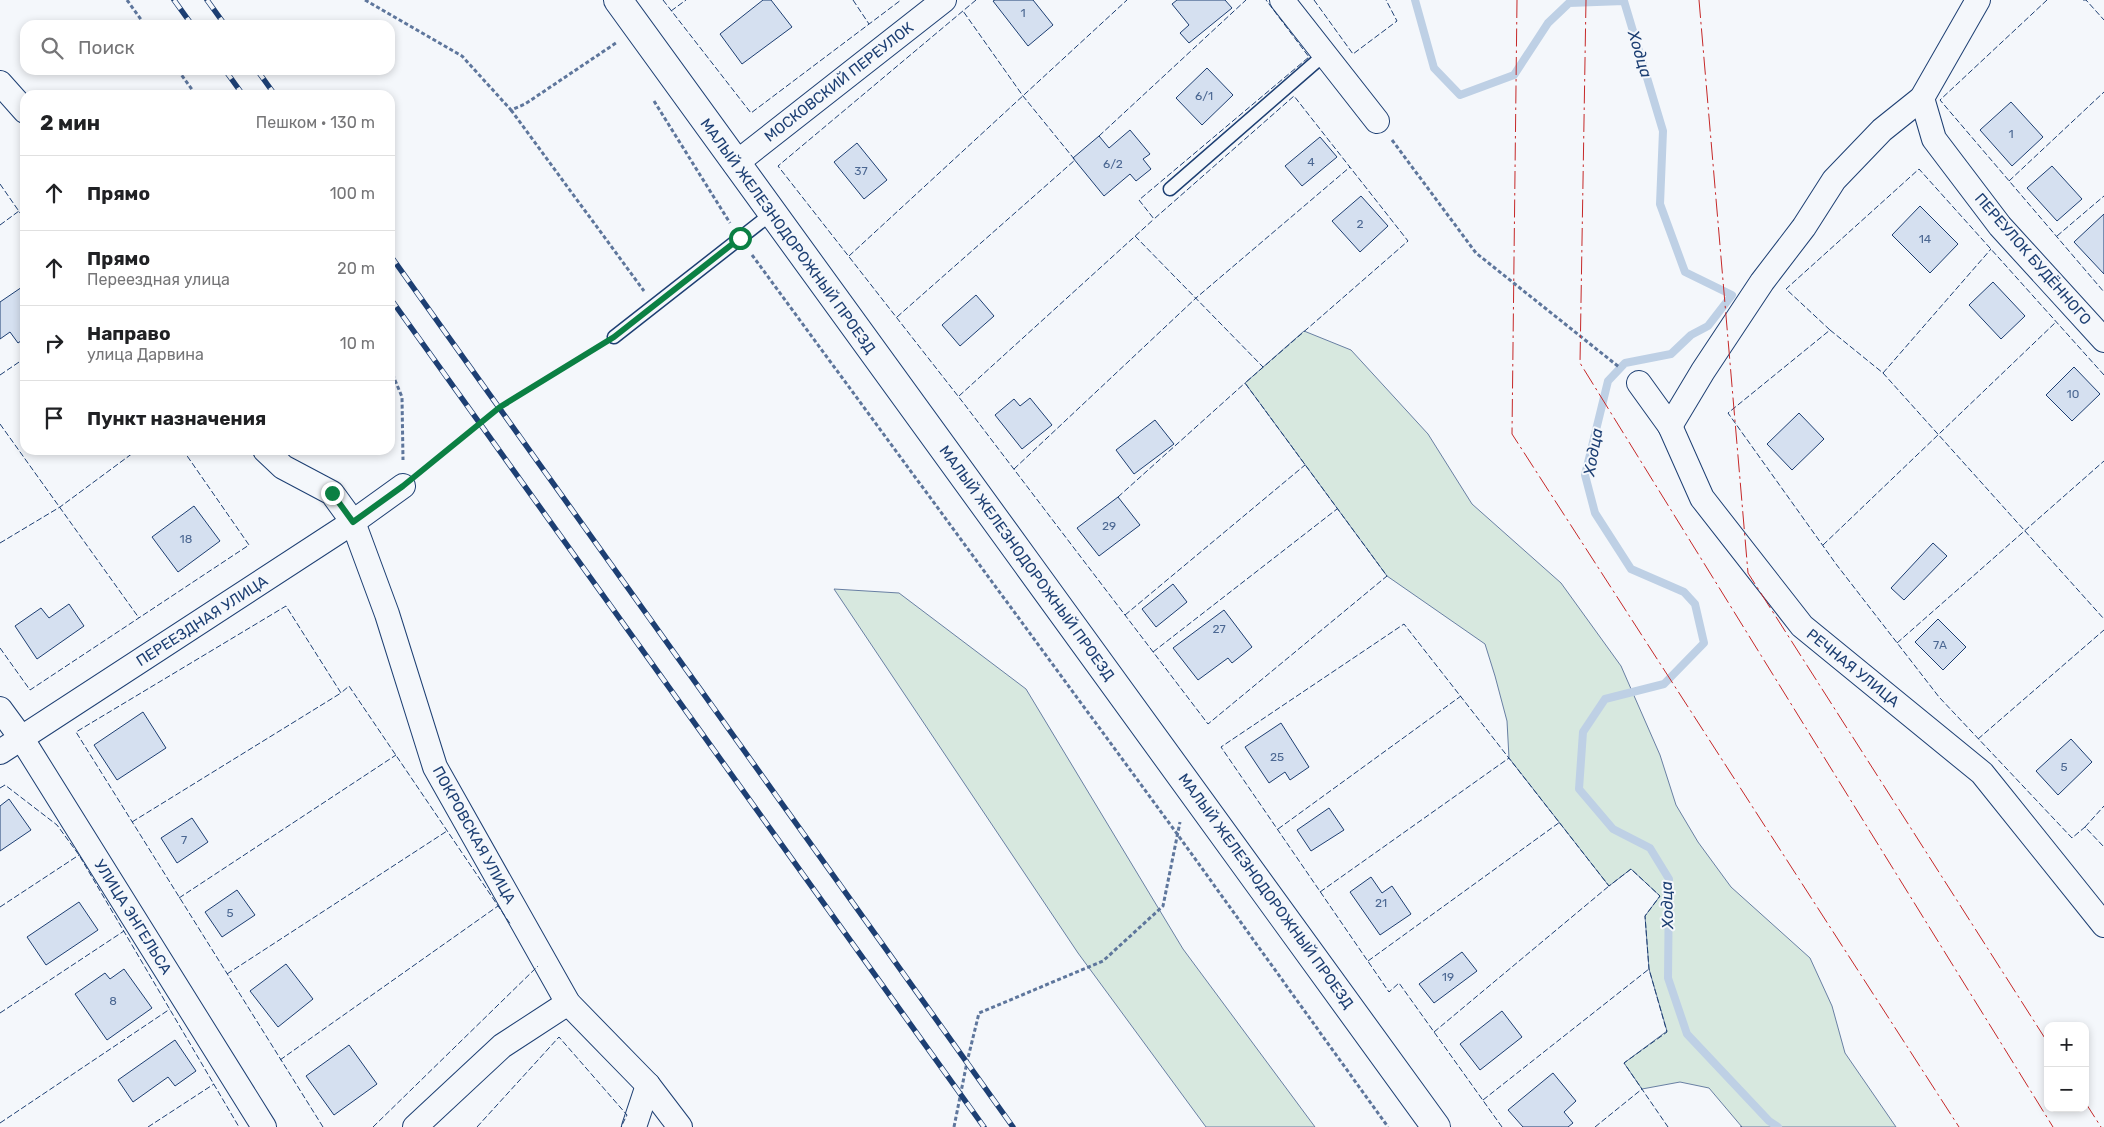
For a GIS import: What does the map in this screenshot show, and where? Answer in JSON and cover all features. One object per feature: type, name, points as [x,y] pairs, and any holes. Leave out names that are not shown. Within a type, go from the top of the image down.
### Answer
[{"type":"street","name":"МАЛЫЙ ЖЕЛЕЗНОДОРОЖНЫЙ ПРОЕЗД","points":[[618,0],[771,214],[1187,782],[1436,1127]]},
{"type":"street","name":"МОСКОВСКИЙ ПЕРЕУЛОК","points":[[735,164],[944,0]]},
{"type":"street","points":[[1282,0],[1377,120]]},
{"type":"street","points":[[1670,426],[1703,371],[1756,290],[1804,227],[1834,180],[1882,130],[1922,98],[1978,0]]},
{"type":"street","points":[[0,83],[20,105]]},
{"type":"street","name":"ПЕРЕУЛОК БУДЁННОГО","points":[[1922,98],[1934,139],[2000,226],[2104,340]]},
{"type":"street","name":"РЕЧНАЯ УЛИЦА","points":[[1639,383],[1670,426],[1702,498],[1802,626],[1982,773],[2104,925]]},
{"type":"street","name":"ПОКРОВСКАЯ УЛИЦА","points":[[271,455],[283,466],[332,493],[353,522],[387,614],[435,767],[568,1003],[648,1085],[680,1127]]},
{"type":"street","name":"ПЕРЕЕЗДНАЯ УЛИЦА","points":[[0,752],[353,522],[403,486]]},
{"type":"street","name":"УЛИЦА ЭНГЕЛЬСА","points":[[0,709],[22,739],[264,1127]]},
{"type":"street","points":[[415,1127],[502,1046],[568,1003]]},
{"type":"street","points":[[634,1127],[648,1085]]},
{"type":"lane","points":[[1170,189],[1325,54]]},
{"type":"lane","points":[[614,337],[771,214]]},
{"type":"path","points":[[127,0],[141,20]]},
{"type":"path","points":[[365,0],[462,56],[510,110],[654,305]]},
{"type":"path","points":[[510,110],[525,104],[618,42],[613,35]]},
{"type":"path","points":[[182,75],[192,90]]},
{"type":"path","points":[[653,99],[740,238],[1178,835],[1388,1127]]},
{"type":"path","points":[[1377,120],[1476,253],[1639,383]]},
{"type":"path","points":[[403,486],[500,407],[614,337]]},
{"type":"path","points":[[395,380],[402,397],[404,421],[403,486]]},
{"type":"path","points":[[954,1127],[979,1013],[1103,962],[1163,906],[1187,782]]},
{"type":"shaded area","points":[[1304,331],[1351,350],[1428,434],[1472,504],[1561,583],[1621,666],[1660,755],[1676,805],[1698,842],[1731,887],[1810,958],[1832,1006],[1845,1053],[1896,1127],[1742,1127],[1709,1088],[1680,1082],[1642,1089],[1624,1063],[1667,1031],[1649,969],[1645,916],[1660,896],[1631,869],[1609,886],[1509,758],[1507,721],[1485,644],[1387,576],[1245,383]]},
{"type":"shaded area","points":[[834,589],[899,593],[1026,689],[1183,949],[1315,1127],[1206,1127],[1078,953]]},
{"type":"building","points":[[763,0],[771,0],[792,27],[742,64],[720,34]]},
{"type":"building","points":[[1033,0],[1053,25],[1028,46],[993,1]]},
{"type":"building","points":[[1177,0],[1225,0],[1232,8],[1189,43],[1180,33],[1189,25],[1172,4]]},
{"type":"building","points":[[1207,68],[1233,95],[1202,125],[1176,98]]},
{"type":"building","points":[[2011,102],[2043,137],[2012,166],[1980,130]]},
{"type":"building","points":[[1130,130],[1150,154],[1143,159],[1151,169],[1136,181],[1130,174],[1104,196],[1073,158],[1099,136],[1109,148]]},
{"type":"building","points":[[1320,137],[1337,157],[1302,186],[1285,166]]},
{"type":"building","points":[[857,143],[887,180],[864,199],[834,162]]},
{"type":"building","points":[[2052,166],[2082,199],[2057,221],[2027,188]]},
{"type":"building","points":[[1361,196],[1388,226],[1360,252],[1332,221]]},
{"type":"building","points":[[1920,206],[1958,244],[1930,273],[1892,235]]},
{"type":"building","points":[[2104,214],[2104,274],[2074,242]]},
{"type":"building","points":[[1993,282],[2025,316],[2001,339],[1969,305]]},
{"type":"building","points":[[20,288],[20,342],[18,343],[10,332],[0,339],[0,302]]},
{"type":"building","points":[[976,295],[994,316],[960,346],[942,325]]},
{"type":"building","points":[[2074,367],[2100,394],[2072,421],[2046,395]]},
{"type":"building","points":[[1030,398],[1052,425],[1022,449],[995,415],[1014,399],[1020,406]]},
{"type":"building","points":[[1799,413],[1824,439],[1792,470],[1767,444]]},
{"type":"building","points":[[1155,420],[1174,444],[1134,474],[1116,450]]},
{"type":"building","points":[[1118,497],[1140,525],[1099,556],[1077,528]]},
{"type":"building","points":[[194,506],[220,541],[178,572],[152,537]]},
{"type":"building","points":[[1933,543],[1947,556],[1904,600],[1891,588]]},
{"type":"building","points":[[1173,584],[1187,602],[1156,627],[1142,609]]},
{"type":"building","points":[[69,604],[84,626],[37,659],[15,626],[41,608],[49,618]]},
{"type":"building","points":[[1224,610],[1252,647],[1232,663],[1228,658],[1198,680],[1173,648]]},
{"type":"building","points":[[1938,619],[1966,647],[1943,670],[1915,642]]},
{"type":"building","points":[[143,712],[166,748],[117,780],[94,745]]},
{"type":"building","points":[[1281,723],[1309,767],[1290,780],[1285,772],[1269,783],[1245,747]]},
{"type":"building","points":[[2071,739],[2092,762],[2058,795],[2036,771]]},
{"type":"building","points":[[9,799],[31,830],[0,851],[0,806]]},
{"type":"building","points":[[1329,808],[1344,830],[1311,851],[1297,830]]},
{"type":"building","points":[[192,818],[208,842],[177,863],[161,838]]},
{"type":"building","points":[[1371,877],[1382,893],[1392,886],[1411,914],[1380,935],[1350,892]]},
{"type":"building","points":[[237,890],[255,915],[222,937],[205,912]]},
{"type":"building","points":[[79,902],[98,930],[46,965],[27,937]]},
{"type":"building","points":[[1462,952],[1477,971],[1434,1003],[1419,984]]},
{"type":"building","points":[[286,964],[313,999],[278,1027],[250,991]]},
{"type":"building","points":[[124,969],[152,1008],[107,1040],[75,994],[105,973],[110,979]]},
{"type":"building","points":[[1502,1011],[1522,1037],[1480,1070],[1460,1044]]},
{"type":"building","points":[[175,1040],[196,1071],[175,1086],[168,1077],[133,1102],[118,1080]]},
{"type":"building","points":[[349,1045],[377,1084],[334,1115],[306,1076]]},
{"type":"building","points":[[1553,1073],[1576,1101],[1564,1112],[1573,1123],[1568,1127],[1523,1127],[1508,1110]]},
{"type":"waterway","name":"Ходца","points":[[1415,0],[1434,68],[1460,95],[1514,75],[1548,23],[1569,3],[1624,1],[1663,131],[1660,204],[1685,272],[1732,295],[1708,326],[1691,335],[1671,354],[1625,363],[1608,381],[1585,475],[1595,513],[1631,569],[1684,592],[1695,604],[1704,643],[1664,684],[1605,699],[1583,732],[1579,789],[1613,829],[1650,848],[1669,879],[1668,978],[1687,1034],[1769,1121],[1778,1127]]},
{"type":"railway","points":[[174,0],[188,20]]},
{"type":"railway","points":[[207,0],[221,20]]},
{"type":"railway","points":[[229,75],[239,90]]},
{"type":"railway","points":[[261,75],[271,90]]},
{"type":"railway","points":[[395,262],[1013,1127]]},
{"type":"railway","points":[[395,305],[984,1127]]},
{"type":"fence","points":[[663,0],[751,113],[901,0]]},
{"type":"fence","points":[[671,11],[686,0]]},
{"type":"fence","points":[[853,0],[869,24]]},
{"type":"fence","points":[[976,0],[778,166],[965,405],[1208,724],[1387,576],[1245,383],[1408,241],[1294,96],[1154,219],[1139,200],[1309,57],[1266,0]]},
{"type":"fence","points":[[849,256],[1127,0]]},
{"type":"fence","points":[[1099,136],[1246,0]]},
{"type":"fence","points":[[1314,0],[1353,54],[1397,21],[1386,0]]},
{"type":"fence","points":[[2047,0],[1940,100],[2104,292]]},
{"type":"fence","points":[[2083,0],[2086,0],[2104,20]]},
{"type":"fence","points":[[897,317],[1075,160],[1023,96],[963,11]]},
{"type":"fence","points":[[2009,181],[2104,92]]},
{"type":"fence","points":[[1014,469],[1196,298],[1350,167]]},
{"type":"fence","points":[[2104,375],[1919,169],[1786,289],[1830,330],[1728,413],[1836,564],[1939,697],[2072,838],[2085,827],[2104,847]]},
{"type":"fence","points":[[0,184],[20,213]]},
{"type":"fence","points":[[2057,236],[2104,196]]},
{"type":"fence","points":[[0,225],[19,211]]},
{"type":"fence","points":[[959,396],[1154,219]]},
{"type":"fence","points":[[1135,236],[1263,367]]},
{"type":"fence","points":[[1883,373],[1991,249]]},
{"type":"fence","points":[[1823,545],[2056,322]]},
{"type":"fence","points":[[1830,330],[1883,373],[2104,619]]},
{"type":"fence","points":[[0,375],[20,361]]},
{"type":"fence","points":[[1118,497],[1245,383]]},
{"type":"fence","points":[[0,424],[20,452]]},
{"type":"fence","points":[[22,455],[139,618]]},
{"type":"fence","points":[[0,543],[60,507],[130,455]]},
{"type":"fence","points":[[0,648],[30,690],[249,545],[186,455]]},
{"type":"fence","points":[[1897,643],[2104,461]]},
{"type":"fence","points":[[1125,615],[1305,465]]},
{"type":"fence","points":[[1153,652],[1337,509]]},
{"type":"fence","points":[[323,1127],[76,732],[286,606],[341,693],[349,686],[511,925]]},
{"type":"fence","points":[[1502,1127],[1399,983],[1389,992],[1221,747],[1404,624],[1609,886],[1631,869],[1660,896],[1645,916],[1649,969],[1667,1032],[1624,1063],[1668,1127]]},
{"type":"fence","points":[[1978,739],[2104,630]]},
{"type":"fence","points":[[132,822],[341,693]]},
{"type":"fence","points":[[1278,829],[1461,696]]},
{"type":"fence","points":[[179,898],[396,755]]},
{"type":"fence","points":[[1320,892],[1509,758]]},
{"type":"fence","points":[[0,788],[5,785],[57,825],[79,855],[239,1127]]},
{"type":"fence","points":[[2085,827],[2104,806]]},
{"type":"fence","points":[[1368,961],[1560,822]]},
{"type":"fence","points":[[227,974],[447,831]]},
{"type":"fence","points":[[0,907],[79,855]]},
{"type":"fence","points":[[1434,1032],[1609,886]]},
{"type":"fence","points":[[280,1060],[498,906]]},
{"type":"fence","points":[[0,1013],[124,931]]},
{"type":"fence","points":[[373,1127],[538,966]]},
{"type":"fence","points":[[1483,1100],[1649,969]]},
{"type":"fence","points":[[0,1123],[170,1009]]},
{"type":"fence","points":[[477,1127],[559,1037],[627,1115],[621,1127]]},
{"type":"fence","points":[[148,1127],[214,1084]]},
{"type":"fence","points":[[1595,1127],[1642,1089]]},
{"type":"power","points":[[1517,0],[1512,434],[1959,1127]]},
{"type":"power","points":[[1586,0],[1580,363],[2053,1127]]},
{"type":"power","points":[[1699,0],[1748,573],[2044,1037]]},
{"type":"power","points":[[2089,1108],[2101,1127]]},
{"type":"route","points":[[332,493],[353,522],[403,486],[500,407],[614,337],[740,238]]}]
